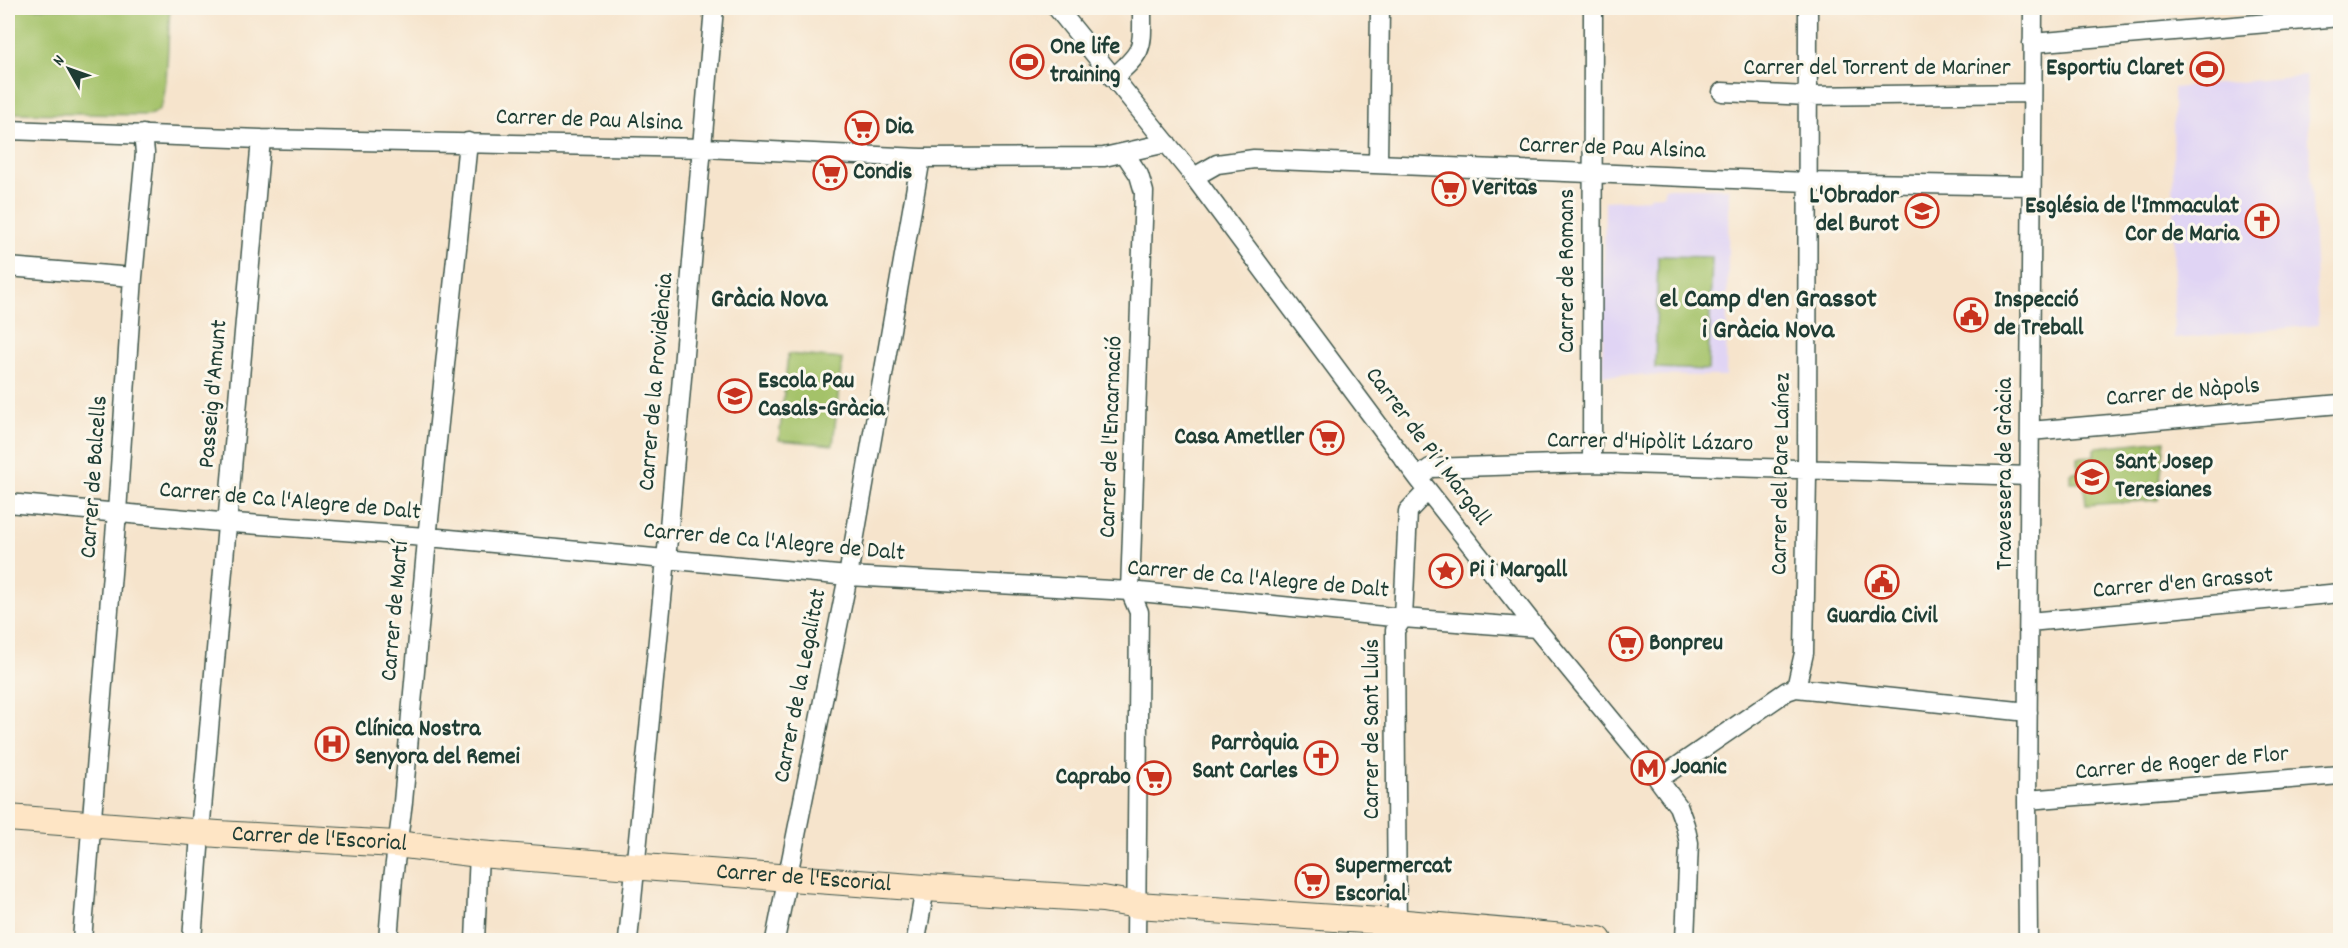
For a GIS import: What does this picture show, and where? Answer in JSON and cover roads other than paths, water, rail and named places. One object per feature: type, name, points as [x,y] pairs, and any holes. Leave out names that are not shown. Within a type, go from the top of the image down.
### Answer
[{"type":"street","name":"Carrer de la Providència","points":[[628,940],[666,559],[699,172],[704,148],[714,8]]},
{"type":"street","name":"Carrer de Pi i Margall","points":[[1057,8],[1194,177],[1422,484],[1659,779],[1678,806],[1689,843],[1685,940]]},
{"type":"street","points":[[1113,78],[1137,56],[1141,49],[1142,8]]},
{"type":"street","points":[[1378,164],[1380,8]]},
{"type":"street","name":"Carrer de Romans","points":[[1592,463],[1593,8]]},
{"type":"street","name":"Carrer del Pare Laínez","points":[[1796,688],[1804,653],[1807,470],[1808,8]]},
{"type":"street","name":"Travessera de Gràcia","points":[[2028,940],[2033,8]]},
{"type":"street","points":[[2032,43],[2340,17]]},
{"type":"street","name":"Carrer del Torrent de Mariner","points":[[1722,92],[1808,96],[2032,93]]},
{"type":"street","name":"Carrer de Pau Alsina","points":[[8,130],[261,139],[704,148],[921,158],[1080,158],[1125,154],[1167,143]]},
{"type":"street","name":"Carrer de Balcells","points":[[82,940],[117,512],[133,277],[145,153],[143,134]]},
{"type":"street","name":"Passeig d'Amunt","points":[[192,940],[261,139]]},
{"type":"street","name":"Carrer de Martí","points":[[388,940],[468,142]]},
{"type":"street","name":"Carrer de l'Encarnació","points":[[1125,154],[1139,175],[1144,192],[1130,591],[1139,612],[1136,940]]},
{"type":"street","name":"Carrer de la Legalitat","points":[[775,940],[848,576],[921,158]]},
{"type":"street","name":"Carrer de Pau Alsina","points":[[1194,177],[1217,164],[1254,159],[1808,182],[2031,186]]},
{"type":"street","points":[[8,267],[133,277]]},
{"type":"street","name":"Carrer de Nàpols","points":[[2030,431],[2340,404]]},
{"type":"street","name":"Carrer d'Hipòlit Lázaro","points":[[1422,484],[1430,468],[1592,463],[2030,476]]},
{"type":"street","name":"Carrer de Sant Lluís","points":[[1396,932],[1395,630],[1403,612],[1408,512],[1422,484]]},
{"type":"street","name":"Carrer de Ca l'Alegre de Dalt","points":[[8,503],[848,576],[1130,591],[1403,612],[1536,628]]},
{"type":"street","name":"Carrer d'en Grassot","points":[[2029,622],[2340,593]]},
{"type":"street","points":[[1659,779],[1787,691],[1796,688],[2028,712]]},
{"type":"street","name":"Carrer de Roger de Flor","points":[[2027,800],[2340,774]]},
{"type":"street","name":"Carrer de l'Escorial","points":[[8,818],[396,844],[479,854],[787,878],[1102,899],[1137,905],[1396,932],[1599,940]]},
{"type":"street","points":[[475,940],[479,854]]},
{"type":"street","points":[[916,940],[926,888]]},
{"type":"place","name":"One life training","points":[[1027,62]]},
{"type":"place","name":"Esportiu Claret","points":[[2207,69]]},
{"type":"place","name":"Dia","points":[[862,128]]},
{"type":"place","name":"Condis","points":[[830,173]]},
{"type":"place","name":"Veritas","points":[[1449,189]]},
{"type":"place","name":"L'Obrador del Burot","points":[[1922,211]]},
{"type":"place","name":"Església de l'Immaculat Cor de Maria","points":[[2262,221]]},
{"type":"place","name":"Inspecció de Treball","points":[[1971,315]]},
{"type":"place","name":"Escola Pau Casals-Gràcia","points":[[735,396]]},
{"type":"place","name":"Casa Ametller","points":[[1327,438]]},
{"type":"place","name":"Sant Josep Teresianes","points":[[2092,477]]},
{"type":"place","name":"Pi i Margall","points":[[1446,571]]},
{"type":"place","name":"Guardia Civil","points":[[1882,582]]},
{"type":"place","name":"Bonpreu","points":[[1626,644]]},
{"type":"place","name":"Clínica Nostra Senyora del Remei","points":[[332,744]]},
{"type":"place","name":"Parròquia Sant Carles","points":[[1321,758]]},
{"type":"place","name":"Joanic","points":[[1648,768]]},
{"type":"place","name":"Caprabo","points":[[1154,778]]},
{"type":"place","name":"Supermercat Escorial","points":[[1312,881]]},
{"type":"district","name":"Gràcia Nova","points":[[769,300]]},
{"type":"district","name":"el Camp d'en Grassot i Gràcia Nova","points":[[1768,316]]}]
